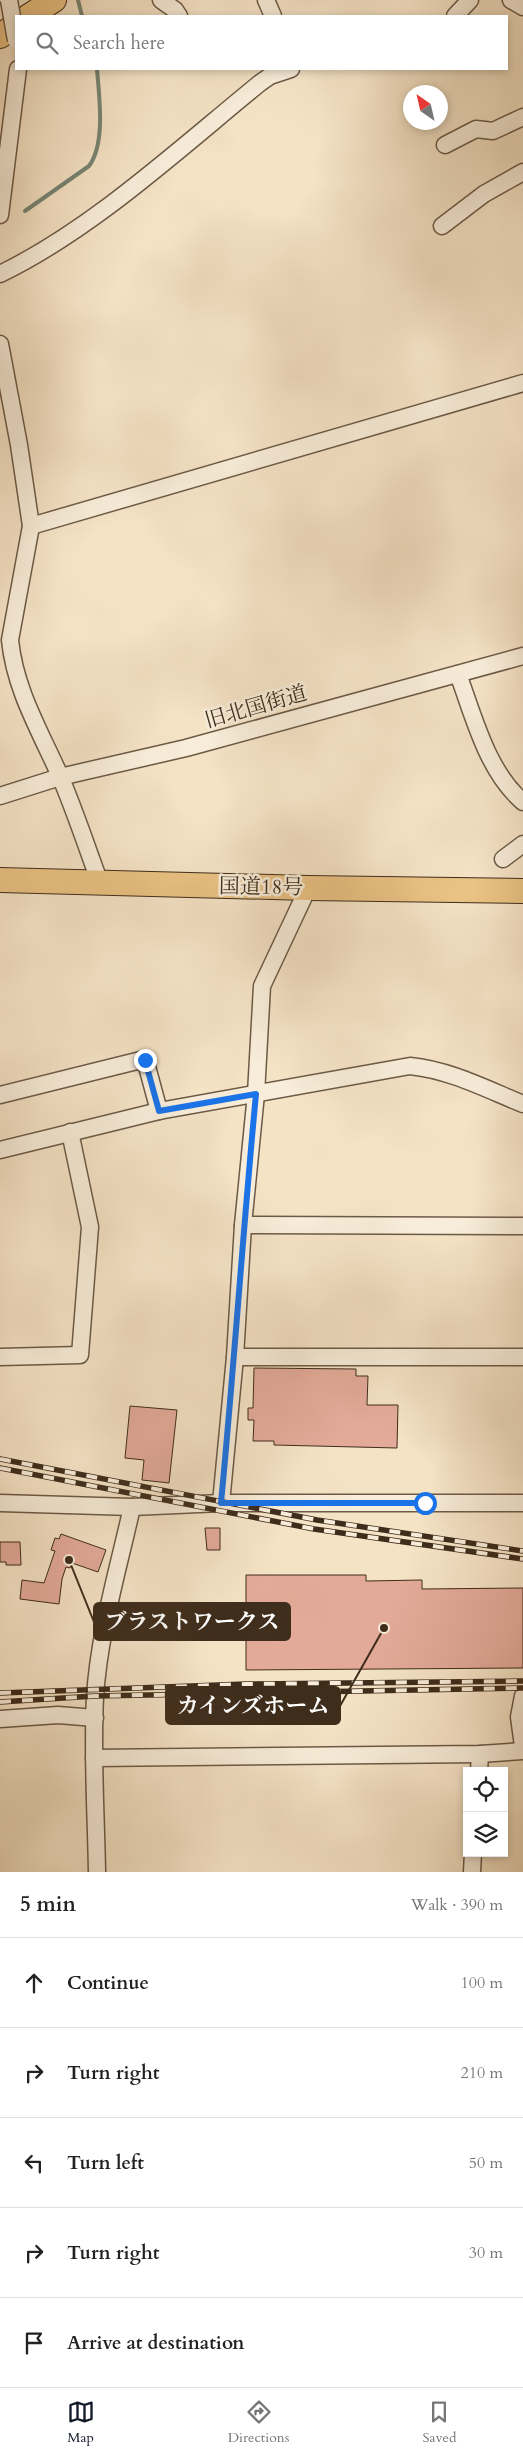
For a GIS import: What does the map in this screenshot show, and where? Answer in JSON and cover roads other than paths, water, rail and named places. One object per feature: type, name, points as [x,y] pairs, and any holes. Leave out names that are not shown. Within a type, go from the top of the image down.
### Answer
[{"type":"highway","points":[[31,15],[54,0]]},
{"type":"highway","points":[[0,36],[15,26]]},
{"type":"highway","name":"国道18号","points":[[0,880],[523,892]]},
{"type":"street","points":[[9,0],[15,34]]},
{"type":"street","points":[[161,0],[176,10],[178,15]]},
{"type":"street","points":[[266,0],[273,15]]},
{"type":"street","points":[[456,15],[470,0]]},
{"type":"street","points":[[511,0],[523,7]]},
{"type":"street","points":[[0,215],[18,70]]},
{"type":"street","points":[[0,274],[32,257],[120,195],[265,79],[288,70]]},
{"type":"street","points":[[445,145],[476,129],[493,131],[523,116]]},
{"type":"street","points":[[442,226],[484,194],[523,172]]},
{"type":"street","points":[[0,344],[19,445],[31,526],[10,640],[12,659],[25,700],[60,777],[100,883]]},
{"type":"street","points":[[31,526],[523,383]]},
{"type":"street","name":"旧北国街道","points":[[0,796],[60,777],[186,748],[523,656]]},
{"type":"street","points":[[458,674],[485,747],[511,791],[523,802]]},
{"type":"street","points":[[503,859],[523,844]]},
{"type":"street","points":[[221,1503],[235,1357],[243,1225],[256,1094],[262,986],[308,888]]},
{"type":"street","points":[[0,1095],[145,1060],[159,1111]]},
{"type":"street","points":[[0,1150],[159,1111],[410,1066],[430,1068],[450,1074],[523,1104]]},
{"type":"street","points":[[0,1357],[80,1355],[90,1228],[70,1132]]},
{"type":"street","points":[[243,1225],[523,1226]]},
{"type":"street","points":[[235,1357],[523,1357]]},
{"type":"street","points":[[0,1503],[132,1507],[221,1503],[523,1503]]},
{"type":"street","points":[[97,1872],[94,1758],[95,1696],[103,1635],[132,1507]]},
{"type":"street","points":[[523,1696],[519,1717],[523,1746]]},
{"type":"street","points":[[0,1719],[58,1715],[95,1718]]},
{"type":"street","points":[[94,1758],[479,1763],[523,1751]]},
{"type":"street","points":[[472,1872],[473,1857]]},
{"type":"waterway","points":[[78,0],[82,15]]},
{"type":"waterway","points":[[25,211],[89,166],[98,145],[100,132],[97,70]]},
{"type":"railway","points":[[0,1459],[317,1520],[523,1551]]},
{"type":"railway","points":[[0,1468],[314,1529],[523,1559]]},
{"type":"railway","points":[[0,1693],[246,1684],[523,1681]]},
{"type":"railway","points":[[0,1702],[95,1696],[523,1688]]},
{"type":"place","name":"ブラストワークス","points":[[69,1560]]},
{"type":"place","name":"カインズホーム","points":[[384,1628]]}]
